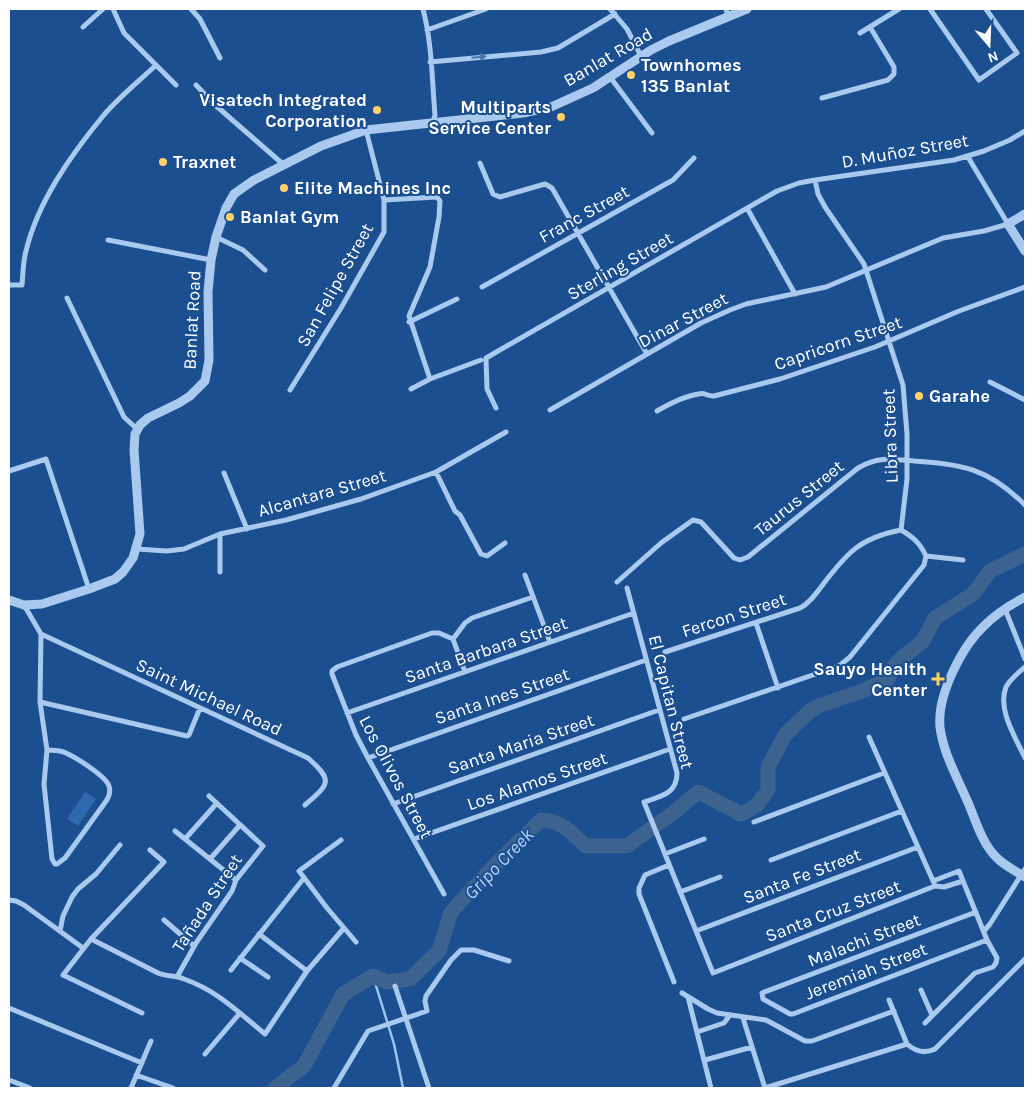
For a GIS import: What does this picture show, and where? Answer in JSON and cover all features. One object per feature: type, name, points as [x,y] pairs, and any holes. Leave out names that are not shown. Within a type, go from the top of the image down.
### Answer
[{"type":"street","points":[[83,27],[103,9]]},
{"type":"street","points":[[113,9],[124,33],[176,85]]},
{"type":"street","points":[[191,9],[200,19],[220,58]]},
{"type":"street","points":[[423,9],[427,30],[435,115],[433,122]]},
{"type":"street","points":[[427,30],[486,9]]},
{"type":"street","points":[[610,9],[627,29],[642,56]]},
{"type":"street","name":"Banlat Road","points":[[138,429],[148,418],[190,396],[205,381],[210,360],[208,301],[211,260],[216,237],[226,208],[234,194],[254,180],[321,146],[366,130],[523,113],[551,107],[583,94],[642,56],[727,12],[747,9]]},
{"type":"street","points":[[860,33],[898,9]]},
{"type":"street","points":[[930,9],[979,80],[1017,53],[986,9]]},
{"type":"street","points":[[430,62],[541,52],[558,48],[615,14]]},
{"type":"street","points":[[822,98],[888,80],[894,74],[894,66],[870,27]]},
{"type":"street","points":[[9,285],[22,285],[26,251],[38,215],[73,157],[104,115],[155,66]]},
{"type":"street","points":[[610,77],[652,133]]},
{"type":"street","points":[[196,85],[214,104],[284,165]]},
{"type":"street","name":"San Felipe Street","points":[[290,390],[341,308],[384,232],[384,200],[366,130]]},
{"type":"street","name":"D. Muñoz Street","points":[[816,180],[968,156],[1010,140],[1025,131]]},
{"type":"street","points":[[968,156],[1025,251]]},
{"type":"street","name":"Franc Street","points":[[482,287],[673,180],[694,158]]},
{"type":"street","points":[[480,163],[493,194],[496,196],[500,197],[545,184],[549,185],[647,354]]},
{"type":"street","name":"Sterling Street","points":[[496,408],[487,389],[486,358],[777,191],[799,183],[816,180]]},
{"type":"street","name":"Libra Street","points":[[816,180],[818,194],[867,271],[903,385],[907,479],[900,530]]},
{"type":"street","points":[[384,200],[437,197],[441,204],[430,267],[408,316],[430,379]]},
{"type":"street","points":[[746,208],[795,294]]},
{"type":"street","points":[[1008,224],[1025,214]]},
{"type":"street","name":"Dinar Street","points":[[550,410],[701,323],[730,310],[746,304],[826,287],[943,238],[984,231],[1008,224]]},
{"type":"street","points":[[216,237],[243,250],[265,270]]},
{"type":"street","points":[[108,240],[211,260]]},
{"type":"street","name":"Capricorn Street","points":[[657,411],[700,393],[714,396],[780,379],[890,342],[959,311],[1025,287]]},
{"type":"street","points":[[9,600],[24,605],[50,602],[107,583],[123,572],[137,549],[140,526],[134,450],[135,434],[138,429],[124,417],[66,298]]},
{"type":"street","points":[[410,322],[457,300]]},
{"type":"street","points":[[411,389],[430,379],[481,360]]},
{"type":"street","points":[[990,382],[1025,400]]},
{"type":"street","name":"Alcantara Street","points":[[137,549],[167,551],[184,548],[220,534],[286,520],[361,499],[436,472],[506,432]]},
{"type":"street","points":[[9,470],[46,459],[89,589]]},
{"type":"street","name":"Taurus Street","points":[[617,582],[661,543],[692,520],[701,522],[734,558],[740,560],[748,557],[868,462],[885,459],[964,466],[999,482],[1025,505]]},
{"type":"street","points":[[436,472],[455,511],[460,515],[481,554],[485,556],[505,543]]},
{"type":"street","points":[[224,473],[247,529]]},
{"type":"street","points":[[684,719],[827,671],[839,666],[850,657],[924,565],[926,556],[922,546],[911,536],[900,530]]},
{"type":"street","name":"Fercon Street","points":[[666,652],[806,605],[844,558],[858,546],[874,537],[900,530]]},
{"type":"street","points":[[220,534],[220,572]]},
{"type":"street","points":[[926,556],[963,560]]},
{"type":"street","points":[[525,575],[550,642]]},
{"type":"street","name":"El Capitan Street","points":[[627,588],[677,773],[677,781],[674,788],[667,793],[644,802],[713,973]]},
{"type":"street","points":[[465,672],[453,639],[465,623],[472,618],[533,597]]},
{"type":"street","points":[[984,931],[1024,873],[998,860],[987,845],[945,747],[940,724],[942,702],[945,688],[953,672],[976,634],[1005,608],[1025,598]]},
{"type":"street","points":[[24,605],[42,634],[40,702],[47,750],[44,791],[52,859],[57,864],[65,858],[107,801],[109,788],[103,778],[72,757],[63,752],[47,750]]},
{"type":"street","points":[[1005,608],[1025,659]]},
{"type":"street","name":"Santa Barbara Street","points":[[347,714],[634,613]]},
{"type":"street","points":[[756,622],[778,688]]},
{"type":"street","name":"Los Olivos Street","points":[[444,894],[368,758],[347,714],[332,676],[332,671],[337,667],[439,632],[453,639]]},
{"type":"street","name":"Saint Michael Road","points":[[42,634],[308,758],[321,770],[326,782],[324,789],[305,805]]},
{"type":"street","name":"Santa Ines Street","points":[[368,758],[646,660]]},
{"type":"street","points":[[1025,667],[1006,686],[1004,700],[1007,719],[1025,758]]},
{"type":"street","points":[[40,702],[187,736],[200,708]]},
{"type":"street","name":"Santa Maria Street","points":[[393,804],[659,710]]},
{"type":"street","points":[[869,737],[934,884]]},
{"type":"street","name":"Los Alamos Street","points":[[414,839],[670,749]]},
{"type":"street","points":[[754,822],[884,773]]},
{"type":"street","points":[[209,796],[240,825],[210,859]]},
{"type":"street","points":[[185,839],[217,803]]},
{"type":"street","points":[[771,860],[902,811]]},
{"type":"street","name":"Tañada Street","points":[[176,977],[194,946],[232,891],[236,880],[263,846],[240,825]]},
{"type":"street","points":[[175,831],[236,880]]},
{"type":"street","points":[[665,854],[704,839]]},
{"type":"street","points":[[342,840],[299,872],[356,942]]},
{"type":"street","points":[[60,931],[63,916],[72,897],[78,889],[96,874],[120,845]]},
{"type":"street","name":"Santa Fe Street","points":[[696,931],[918,846]]},
{"type":"street","points":[[142,1013],[63,975],[91,939],[164,862],[150,850]]},
{"type":"street","points":[[669,865],[645,875],[639,888],[639,894],[674,982]]},
{"type":"street","name":"Santa Cruz Street","points":[[713,973],[934,884],[959,871],[963,881],[944,888],[934,884]]},
{"type":"street","points":[[680,892],[720,877]]},
{"type":"street","points":[[231,970],[304,878]]},
{"type":"street","points":[[925,1023],[975,973],[993,967],[997,958],[987,940],[963,881]]},
{"type":"street","points":[[9,900],[24,905],[83,948]]},
{"type":"street","name":"Malachi Street","points":[[762,993],[976,912]]},
{"type":"street","points":[[164,920],[194,946]]},
{"type":"street","points":[[91,939],[158,973],[168,977],[186,979],[220,996],[264,1034],[307,971],[344,928]]},
{"type":"street","points":[[259,934],[307,971]]},
{"type":"street","name":"Jeremiah Street","points":[[762,993],[763,999],[766,1002],[793,1014],[987,940]]},
{"type":"street","points":[[334,1088],[368,1031],[427,1011],[426,996],[450,960],[461,950],[474,950],[509,961]]},
{"type":"street","points":[[240,958],[268,977]]},
{"type":"street","points":[[890,1000],[907,1044],[917,1051],[923,1052],[935,1049],[1025,959]]},
{"type":"street","points":[[395,986],[429,1088]]},
{"type":"street","points":[[921,990],[932,1015]]},
{"type":"street","points":[[682,993],[717,1013],[766,1020],[805,1041],[812,1041],[894,1011]]},
{"type":"street","points":[[688,996],[711,1088]]},
{"type":"street","points":[[9,1008],[142,1063]]},
{"type":"street","points":[[205,1054],[240,1013]]},
{"type":"street","points":[[697,1032],[724,1023],[730,1015]]},
{"type":"street","points":[[743,1018],[765,1088],[907,1044]]},
{"type":"street","points":[[131,1088],[151,1041]]},
{"type":"street","points":[[704,1060],[752,1047]]},
{"type":"street","points":[[136,1075],[173,1088]]},
{"type":"street","points":[[9,1080],[30,1088]]},
{"type":"shaded area","points":[[85,792],[96,799],[78,826],[67,819]]},
{"type":"waterway","name":"Gripo Creek","points":[[275,1088],[304,1066],[343,994],[373,976],[387,982],[410,979],[439,951],[451,912],[541,820],[561,825],[586,846],[627,846],[673,813],[698,792],[741,814],[756,806],[768,790],[768,767],[785,735],[811,710],[865,690],[888,679],[895,665],[923,641],[935,618],[973,594],[990,571],[1025,554]]},
{"type":"waterway","points":[[373,976],[394,1044],[403,1088]]},
{"type":"place","name":"Townhomes 135 Banlat","points":[[631,75]]},
{"type":"place","name":"Visatech Integrated Corporation","points":[[377,110]]},
{"type":"place","name":"Multiparts Service Center","points":[[561,117]]},
{"type":"place","name":"Traxnet","points":[[163,162]]},
{"type":"place","name":"Elite Machines Inc","points":[[284,188]]},
{"type":"place","name":"Banlat Gym","points":[[230,217]]},
{"type":"place","name":"Garahe","points":[[919,396]]},
{"type":"place","name":"Sauyo Health Center","points":[[938,679]]}]
